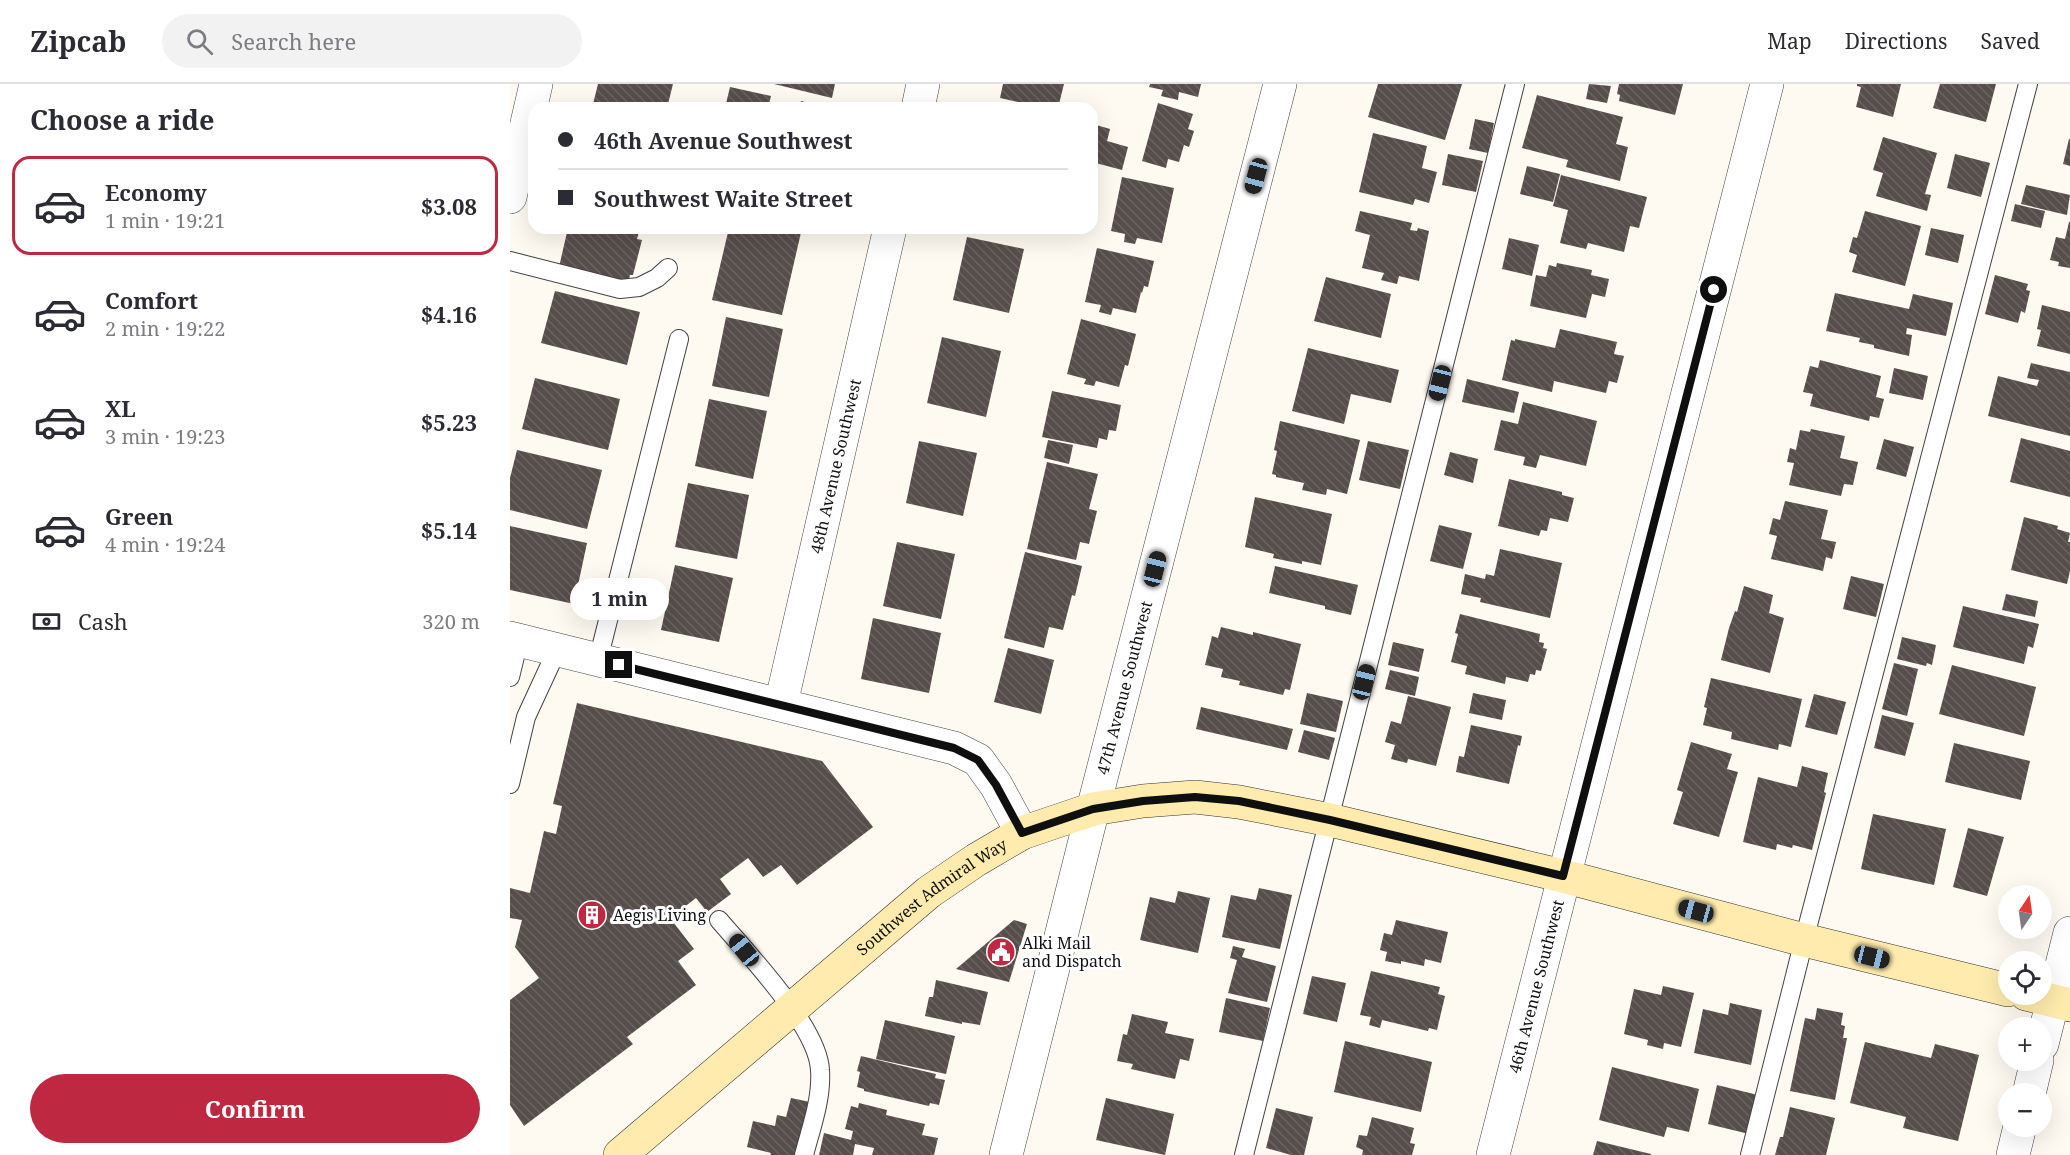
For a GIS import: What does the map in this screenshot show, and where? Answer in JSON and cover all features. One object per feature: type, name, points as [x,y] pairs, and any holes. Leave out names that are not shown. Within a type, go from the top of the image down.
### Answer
[{"type":"main road","name":"Southwest Admiral Way","points":[[620,1155],[916,901],[976,860],[1022,833],[1093,809],[1143,801],[1195,797],[1239,801],[1330,820],[1563,876],[1804,940],[1998,988]]},
{"type":"street","points":[[532,102],[536,84]]},
{"type":"street","points":[[919,102],[923,84]]},
{"type":"street","name":"47th Avenue Southwest","points":[[1006,1155],[1280,84]]},
{"type":"street","name":"46th Avenue Southwest","points":[[1493,1155],[1767,84]]},
{"type":"street","points":[[510,197],[528,119]]},
{"type":"street","name":"48th Avenue Southwest","points":[[781,704],[889,234]]},
{"type":"street","points":[[514,639],[954,748],[978,760],[996,785],[1022,833]]},
{"type":"street","points":[[2052,993],[2070,933]]},
{"type":"street","points":[[2013,1155],[2017,1137]]},
{"type":"lane","points":[[1244,1155],[1515,84]]},
{"type":"lane","points":[[1750,1155],[2028,84]]},
{"type":"lane","points":[[510,261],[620,289],[639,287],[657,278],[668,268]]},
{"type":"lane","points":[[598,660],[679,339]]},
{"type":"lane","points":[[510,677],[514,639]]},
{"type":"lane","points":[[510,784],[525,717],[557,650]]},
{"type":"lane","points":[[719,920],[791,1008],[815,1045],[820,1070],[817,1106],[804,1155]]},
{"type":"building","points":[[598,84],[673,84],[668,102],[594,102]]},
{"type":"building","points":[[774,84],[835,84],[832,98]]},
{"type":"building","points":[[1003,84],[1064,84],[1060,102],[1018,102],[1000,98]]},
{"type":"building","points":[[1150,84],[1201,84],[1198,97],[1179,92],[1178,100],[1161,96],[1163,90],[1149,87]]},
{"type":"building","points":[[1378,84],[1462,84],[1445,140],[1368,117]]},
{"type":"building","points":[[1589,84],[1611,86],[1607,103],[1586,99]]},
{"type":"building","points":[[1619,84],[1683,84],[1675,115],[1619,101],[1620,95],[1617,94]]},
{"type":"building","points":[[1857,84],[1901,84],[1893,117],[1856,107],[1861,87]]},
{"type":"building","points":[[1940,84],[1996,84],[1986,122],[1933,108]]},
{"type":"building","points":[[730,87],[771,96],[770,102],[726,102]]},
{"type":"building","points":[[1537,95],[1623,117],[1616,144],[1628,147],[1620,181],[1566,167],[1568,160],[1522,148]]},
{"type":"building","points":[[1158,103],[1193,114],[1188,129],[1194,131],[1189,147],[1184,145],[1179,162],[1168,159],[1166,168],[1142,161]]},
{"type":"building","points":[[1475,119],[1494,123],[1488,153],[1469,149]]},
{"type":"building","points":[[1098,125],[1110,129],[1107,141],[1128,147],[1122,170],[1098,164]]},
{"type":"building","points":[[1373,133],[1427,146],[1422,168],[1437,172],[1429,203],[1415,199],[1413,205],[1359,192]]},
{"type":"building","points":[[1883,137],[1937,153],[1925,194],[1931,195],[1927,211],[1876,196],[1883,173],[1873,170]]},
{"type":"building","points":[[2070,139],[2070,166],[2063,164]]},
{"type":"building","points":[[1448,154],[1483,161],[1476,192],[1442,185]]},
{"type":"building","points":[[1955,154],[1990,163],[1981,197],[1947,188]]},
{"type":"building","points":[[1527,166],[1560,174],[1553,202],[1520,194]]},
{"type":"building","points":[[1561,175],[1647,197],[1639,228],[1630,226],[1624,252],[1588,243],[1586,249],[1560,243],[1568,210],[1553,206]]},
{"type":"building","points":[[1122,177],[1174,188],[1162,243],[1137,238],[1135,244],[1124,242],[1125,234],[1111,231]]},
{"type":"building","points":[[2026,185],[2070,195],[2067,215],[2021,204]]},
{"type":"building","points":[[2015,204],[2045,211],[2041,228],[2011,221]]},
{"type":"building","points":[[1360,211],[1412,223],[1410,230],[1417,231],[1418,228],[1429,231],[1419,281],[1399,276],[1397,284],[1381,280],[1384,273],[1362,268],[1370,235],[1355,231]]},
{"type":"building","points":[[1865,211],[1921,226],[1905,286],[1852,272],[1857,255],[1849,252],[1853,237],[1857,238]]},
{"type":"building","points":[[2069,222],[2070,268],[2058,266],[2059,262],[2050,260],[2056,237],[2065,239]]},
{"type":"building","points":[[1931,228],[1964,235],[1958,263],[1925,255]]},
{"type":"building","points":[[567,234],[638,234],[637,239],[642,240],[633,275],[630,275],[628,284],[559,267]]},
{"type":"building","points":[[728,234],[801,234],[782,315],[712,300]]},
{"type":"building","points":[[967,237],[1024,249],[1009,313],[953,300]]},
{"type":"building","points":[[1509,238],[1539,245],[1532,276],[1502,269]]},
{"type":"building","points":[[1097,248],[1154,261],[1148,287],[1144,286],[1141,292],[1136,313],[1113,308],[1111,315],[1099,312],[1101,305],[1085,302]]},
{"type":"building","points":[[1557,263],[1592,270],[1591,275],[1609,279],[1605,297],[1592,294],[1586,318],[1530,306],[1536,275],[1546,277],[1549,265],[1556,267]]},
{"type":"building","points":[[1995,275],[2028,284],[2026,290],[2030,291],[2025,313],[2021,311],[2018,323],[1985,314]]},
{"type":"building","points":[[1326,277],[1391,294],[1381,338],[1314,321]]},
{"type":"building","points":[[555,291],[640,312],[627,365],[541,343]]},
{"type":"building","points":[[1835,293],[1909,309],[1913,294],[1953,303],[1946,336],[1907,328],[1906,334],[1912,335],[1909,356],[1874,348],[1874,345],[1859,342],[1860,338],[1826,331]]},
{"type":"building","points":[[2042,305],[2070,312],[2070,354],[2037,346],[2041,330],[2037,329]]},
{"type":"building","points":[[726,317],[783,329],[769,397],[712,386]]},
{"type":"building","points":[[1081,319],[1136,334],[1128,366],[1125,365],[1119,387],[1096,381],[1094,386],[1084,384],[1086,379],[1067,374]]},
{"type":"building","points":[[1560,329],[1617,342],[1614,354],[1624,356],[1617,383],[1609,381],[1606,393],[1554,381],[1552,392],[1502,380],[1511,340],[1555,348]]},
{"type":"building","points":[[942,337],[1001,351],[986,417],[927,403]]},
{"type":"building","points":[[1308,348],[1399,370],[1391,403],[1351,394],[1344,424],[1292,411]]},
{"type":"building","points":[[1820,360],[1881,376],[1876,397],[1884,399],[1879,418],[1870,416],[1869,421],[1810,406],[1813,394],[1803,392],[1810,366],[1818,368]]},
{"type":"building","points":[[2031,363],[2070,372],[2070,436],[1988,416],[1998,376],[2037,386],[2039,380],[2027,378]]},
{"type":"building","points":[[1894,368],[1928,376],[1923,400],[1889,393]]},
{"type":"building","points":[[535,378],[620,399],[608,450],[522,429]]},
{"type":"building","points":[[1467,379],[1519,392],[1514,413],[1462,402]]},
{"type":"building","points":[[1052,391],[1121,405],[1116,431],[1109,430],[1107,440],[1099,438],[1097,448],[1042,437]]},
{"type":"building","points":[[709,399],[767,411],[753,479],[695,466]]},
{"type":"building","points":[[1523,402],[1597,421],[1586,466],[1540,455],[1536,468],[1523,465],[1525,457],[1494,450],[1501,420],[1518,424]]},
{"type":"building","points":[[1280,421],[1360,440],[1347,494],[1327,489],[1326,495],[1302,490],[1304,483],[1276,477],[1272,474]]},
{"type":"building","points":[[1811,429],[1845,436],[1840,458],[1858,462],[1853,485],[1844,484],[1841,496],[1789,485],[1794,463],[1787,462],[1790,448],[1796,450],[1800,430],[1810,432]]},
{"type":"building","points":[[2021,438],[2070,451],[2070,497],[2010,482]]},
{"type":"building","points":[[1884,439],[1914,447],[1906,477],[1876,469]]},
{"type":"building","points":[[1048,440],[1073,445],[1069,464],[1044,458]]},
{"type":"building","points":[[919,441],[977,453],[963,516],[906,503]]},
{"type":"building","points":[[1368,441],[1409,450],[1400,489],[1359,480]]},
{"type":"building","points":[[517,450],[602,470],[587,529],[510,510],[510,478]]},
{"type":"building","points":[[1450,452],[1478,459],[1473,483],[1444,475]]},
{"type":"building","points":[[1047,462],[1098,474],[1089,509],[1097,511],[1089,544],[1080,542],[1076,560],[1027,549]]},
{"type":"building","points":[[1509,479],[1562,492],[1562,495],[1574,498],[1568,522],[1550,518],[1547,531],[1541,530],[1539,536],[1498,526]]},
{"type":"building","points":[[688,483],[749,495],[737,559],[675,547]]},
{"type":"building","points":[[1255,497],[1332,514],[1321,565],[1273,558],[1274,554],[1245,547]]},
{"type":"building","points":[[1785,501],[1828,510],[1821,539],[1836,542],[1832,559],[1826,557],[1823,571],[1771,559],[1777,536],[1769,534],[1773,518],[1780,520]]},
{"type":"building","points":[[2024,517],[2058,526],[2057,529],[2070,533],[2068,542],[2070,542],[2070,571],[2067,584],[2011,570]]},
{"type":"building","points":[[1439,525],[1472,533],[1463,569],[1430,561]]},
{"type":"building","points":[[510,526],[587,543],[574,604],[510,590]]},
{"type":"building","points":[[897,542],[955,554],[941,619],[883,606]]},
{"type":"building","points":[[1500,549],[1562,563],[1550,618],[1480,602],[1481,598],[1461,594],[1465,574],[1485,579],[1486,574],[1494,576]]},
{"type":"building","points":[[1025,552],[1082,566],[1075,596],[1072,595],[1063,630],[1049,627],[1044,648],[1004,638]]},
{"type":"building","points":[[675,565],[733,578],[719,642],[661,630]]},
{"type":"building","points":[[1275,566],[1358,585],[1351,615],[1325,609],[1325,606],[1269,593]]},
{"type":"building","points":[[1851,576],[1884,584],[1876,617],[1843,609]]},
{"type":"building","points":[[1744,586],[1773,595],[1769,613],[1784,618],[1770,673],[1721,660],[1729,628],[1735,611],[1737,612]]},
{"type":"building","points":[[2006,594],[2038,601],[2035,617],[2002,610]]},
{"type":"building","points":[[1963,606],[2039,624],[2033,648],[2028,646],[2024,664],[1953,647]]},
{"type":"building","points":[[1460,614],[1540,634],[1539,642],[1544,643],[1543,648],[1547,649],[1541,671],[1536,670],[1535,675],[1530,674],[1528,682],[1506,677],[1505,684],[1465,674],[1467,666],[1451,662]]},
{"type":"building","points":[[873,618],[941,633],[929,693],[861,679]]},
{"type":"building","points":[[1221,627],[1301,644],[1290,690],[1285,689],[1283,695],[1239,685],[1240,681],[1221,677],[1223,669],[1205,665],[1212,636],[1218,638]]},
{"type":"building","points":[[1902,637],[1936,645],[1932,665],[1927,663],[1926,666],[1897,659]]},
{"type":"building","points":[[1393,642],[1424,649],[1419,672],[1388,665]]},
{"type":"building","points":[[1008,648],[1054,660],[1041,714],[994,702]]},
{"type":"building","points":[[1894,663],[1918,669],[1907,716],[1882,709]]},
{"type":"building","points":[[1952,665],[2036,687],[2024,736],[1939,714]]},
{"type":"building","points":[[1390,670],[1419,677],[1415,696],[1385,689]]},
{"type":"building","points":[[1711,678],[1802,699],[1791,747],[1779,744],[1778,750],[1731,739],[1732,732],[1703,725],[1707,708],[1704,707]]},
{"type":"building","points":[[1307,693],[1343,701],[1336,732],[1300,724]]},
{"type":"building","points":[[1473,693],[1506,700],[1502,720],[1469,713]]},
{"type":"building","points":[[1814,694],[1846,702],[1837,735],[1805,727]]},
{"type":"building","points":[[1408,696],[1451,707],[1436,766],[1408,759],[1407,763],[1391,759],[1395,745],[1385,742],[1391,721],[1401,724]]},
{"type":"building","name":"Aegis Living","points":[[577,703],[822,761],[873,827],[797,885],[781,865],[763,877],[748,858],[720,879],[731,894],[707,912],[696,898],[670,918],[694,949],[678,961],[696,985],[627,1037],[633,1044],[524,1126],[510,1105],[510,1000],[539,978],[515,947],[522,920],[510,918],[510,888],[530,893],[544,831],[556,834],[562,806],[553,804]]},
{"type":"building","points":[[1201,707],[1293,729],[1287,750],[1196,729]]},
{"type":"building","points":[[1882,715],[1914,723],[1905,756],[1874,748]]},
{"type":"building","points":[[1471,725],[1522,736],[1509,784],[1456,772],[1459,756],[1464,757]]},
{"type":"building","points":[[1304,730],[1335,738],[1329,760],[1298,752]]},
{"type":"building","points":[[1691,742],[1732,754],[1727,769],[1738,772],[1719,837],[1673,824],[1683,792],[1677,790]]},
{"type":"building","points":[[1954,743],[2030,761],[2021,800],[1945,782]]},
{"type":"building","points":[[1802,766],[1828,773],[1824,792],[1826,793],[1812,850],[1777,844],[1776,850],[1743,842],[1758,777],[1797,787]]},
{"type":"building","points":[[1873,814],[1946,829],[1934,885],[1861,869]]},
{"type":"building","points":[[1968,828],[2004,837],[1987,896],[1953,887]]},
{"type":"building","points":[[1259,888],[1292,895],[1280,949],[1222,937],[1231,895],[1256,900]]},
{"type":"building","points":[[1178,891],[1210,898],[1198,953],[1140,940],[1150,897],[1175,903]]},
{"type":"building","points":[[1014,920],[1027,924],[1009,982],[956,969]]},
{"type":"building","points":[[1396,920],[1448,932],[1441,963],[1425,959],[1424,966],[1401,961],[1401,964],[1385,961],[1387,952],[1380,950],[1384,933],[1392,935]]},
{"type":"building","points":[[1233,946],[1245,949],[1242,957],[1276,966],[1267,1002],[1228,993],[1237,960],[1230,958]]},
{"type":"building","points":[[1371,971],[1440,987],[1438,994],[1445,996],[1437,1030],[1429,1028],[1428,1031],[1382,1020],[1380,1028],[1369,1025],[1371,1017],[1360,1015]]},
{"type":"building","points":[[1312,976],[1346,983],[1337,1022],[1303,1014]]},
{"type":"building","points":[[936,980],[988,992],[980,1025],[962,1022],[962,1024],[925,1016],[929,997],[933,997]]},
{"type":"building","points":[[1663,986],[1694,993],[1681,1047],[1664,1043],[1663,1049],[1647,1045],[1648,1040],[1624,1034],[1634,989],[1661,995]]},
{"type":"building","points":[[1226,998],[1270,1008],[1263,1041],[1219,1032]]},
{"type":"building","points":[[1730,1003],[1762,1010],[1751,1065],[1694,1053],[1703,1009],[1728,1015]]},
{"type":"building","points":[[1817,1008],[1843,1013],[1841,1025],[1845,1026],[1843,1038],[1847,1038],[1835,1100],[1790,1091],[1805,1018],[1815,1020]]},
{"type":"building","points":[[1132,1014],[1168,1022],[1165,1033],[1194,1039],[1189,1061],[1180,1059],[1175,1079],[1131,1069],[1133,1064],[1117,1061],[1123,1034],[1127,1035]]},
{"type":"building","points":[[885,1020],[955,1036],[946,1074],[876,1059]]},
{"type":"building","points":[[1345,1041],[1432,1062],[1421,1112],[1334,1092]]},
{"type":"building","points":[[1865,1042],[1931,1058],[1935,1044],[1979,1055],[1958,1141],[1903,1128],[1906,1117],[1850,1103]]},
{"type":"building","points":[[861,1056],[936,1074],[935,1078],[945,1080],[939,1105],[930,1103],[929,1106],[864,1091],[857,1087],[860,1072],[857,1071]]},
{"type":"building","points":[[1612,1067],[1699,1089],[1689,1132],[1667,1127],[1664,1137],[1599,1120]]},
{"type":"building","points":[[1717,1085],[1758,1095],[1749,1134],[1708,1124]]},
{"type":"building","points":[[791,1098],[810,1102],[798,1155],[770,1155],[771,1153],[747,1147],[753,1121],[775,1126],[777,1115],[786,1117]]},
{"type":"building","points":[[1106,1098],[1174,1114],[1165,1155],[1096,1140]]},
{"type":"building","points":[[859,1103],[887,1110],[886,1115],[925,1124],[922,1135],[938,1138],[934,1155],[872,1155],[874,1148],[855,1144],[853,1155],[819,1155],[824,1133],[851,1140],[853,1131],[845,1129],[851,1106],[858,1108]]},
{"type":"building","points":[[1790,1107],[1835,1118],[1826,1155],[1775,1155],[1780,1137],[1783,1137]]},
{"type":"building","points":[[1276,1108],[1313,1117],[1304,1155],[1291,1155],[1266,1148]]},
{"type":"building","points":[[1372,1117],[1414,1128],[1410,1143],[1415,1144],[1412,1155],[1362,1155],[1363,1150],[1356,1147],[1359,1135],[1367,1136]]},
{"type":"building","points":[[1597,1141],[1651,1154],[1651,1155],[1593,1155]]},
{"type":"place","name":"Aegis Living","points":[[592,915]]},
{"type":"place","name":"Alki Mail and Dispatch","points":[[1001,952]]},
{"type":"route","points":[[619,665],[954,748],[978,760],[996,785],[1022,833],[1093,809],[1143,801],[1195,797],[1239,801],[1330,820],[1563,876],[1714,290]]}]
